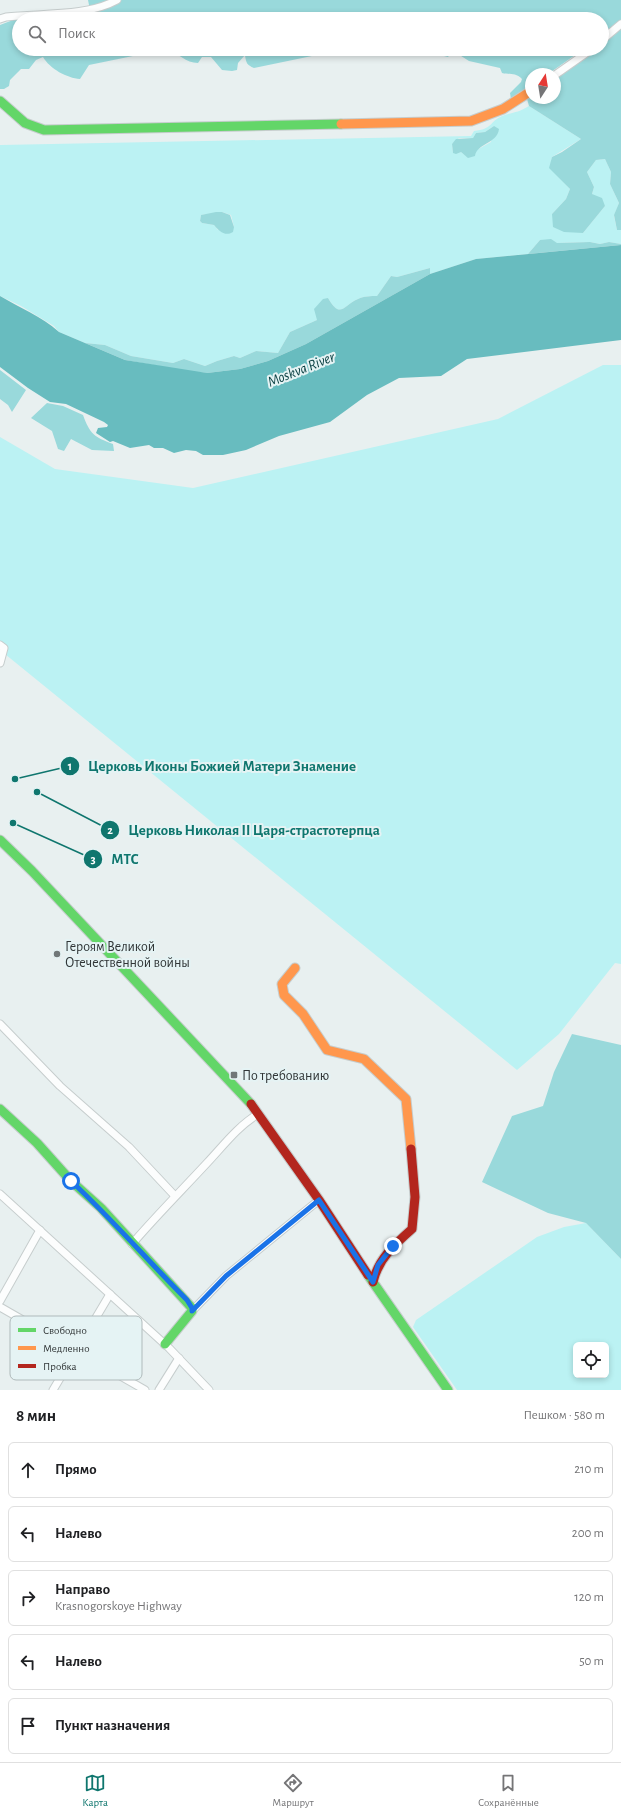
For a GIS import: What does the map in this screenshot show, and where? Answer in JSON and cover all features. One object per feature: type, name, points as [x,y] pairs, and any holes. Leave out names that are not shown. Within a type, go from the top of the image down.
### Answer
[{"type":"street","points":[[68,12],[99,7],[117,0]]},
{"type":"street","points":[[0,19],[12,17]]},
{"type":"street","points":[[609,34],[621,24]]},
{"type":"street","points":[[561,71],[582,56]]},
{"type":"street","points":[[0,101],[26,125],[44,130],[52,130],[471,121],[503,109],[525,95]]},
{"type":"street","points":[[0,645],[4,648],[0,663]]},
{"type":"street","points":[[0,840],[43,882],[251,1104],[319,1200],[373,1282],[448,1390]]},
{"type":"street","points":[[295,968],[282,984],[284,995],[303,1014],[326,1050],[364,1059],[406,1099],[415,1197],[412,1229],[393,1246],[378,1265],[373,1282]]},
{"type":"street","points":[[0,1024],[60,1086],[129,1147],[175,1196]]},
{"type":"street","points":[[0,1110],[37,1143],[71,1181],[101,1208],[132,1244],[187,1300],[192,1308],[192,1311]]},
{"type":"street","points":[[132,1244],[227,1141],[248,1121],[258,1114]]},
{"type":"street","points":[[0,1194],[134,1316]]},
{"type":"street","points":[[165,1344],[192,1311],[226,1276],[319,1200]]},
{"type":"street","points":[[0,1301],[40,1230]]},
{"type":"street","points":[[97,1316],[110,1294]]},
{"type":"street","points":[[0,1307],[16,1316]]},
{"type":"street","points":[[142,1323],[165,1344],[209,1390]]},
{"type":"street","points":[[159,1390],[179,1358]]},
{"type":"street","points":[[53,1390],[59,1380]]},
{"type":"street","points":[[127,1380],[145,1390]]},
{"type":"shaded area","points":[[88,0],[621,0],[621,230],[617,230],[614,215],[619,203],[610,184],[611,172],[605,159],[596,160],[587,172],[594,187],[592,194],[602,198],[605,206],[583,233],[564,232],[553,227],[552,214],[566,199],[570,189],[549,168],[552,157],[581,139],[529,106],[528,104],[561,104],[561,71],[575,56],[609,56],[609,12],[90,12]]},
{"type":"shaded area","points":[[12,20],[12,56],[133,56],[89,65],[80,79],[70,77],[59,72],[54,69],[43,57],[36,60],[29,69],[21,69],[10,80],[9,86],[4,89],[0,89],[0,25]]},
{"type":"shaded area","points":[[180,56],[244,56],[238,63],[237,70],[232,71],[222,70],[211,57],[202,57],[198,63],[186,60]]},
{"type":"shaded area","points":[[245,56],[312,56],[254,68],[247,63]]},
{"type":"shaded area","points":[[461,56],[574,56],[557,68],[525,68],[525,90],[511,99],[510,93],[522,79],[517,75],[502,73],[500,68],[469,61]]},
{"type":"shaded area","points":[[529,106],[581,139],[552,157],[550,168],[570,189],[566,199],[552,214],[583,233],[605,206],[592,194],[594,187],[587,172],[596,160],[605,159],[611,172],[610,184],[619,203],[614,216],[617,230],[621,230],[621,244],[609,242],[600,244],[590,242],[557,243],[540,240],[528,254],[476,259],[430,274],[430,268],[397,277],[391,276],[377,296],[360,298],[342,309],[339,310],[332,305],[328,298],[317,320],[290,332],[278,353],[256,351],[240,358],[234,356],[205,366],[184,359],[173,363],[131,356],[105,345],[85,343],[59,332],[54,326],[21,306],[0,296],[0,145],[471,136],[474,131],[485,129],[498,118]],"holes":[[[494,126],[491,142],[466,156],[461,152],[453,153],[452,144],[459,138],[473,138],[476,133],[485,132]],[[222,212],[231,215],[234,227],[218,230],[214,225],[202,223],[200,221],[201,215]]]},
{"type":"shaded area","points":[[494,126],[499,129],[495,138],[479,148],[475,156],[468,158],[461,152],[456,154],[453,153],[452,144],[456,139],[473,138],[476,133],[485,132]]},
{"type":"shaded area","points":[[222,212],[230,215],[234,227],[233,232],[225,234],[214,225],[202,223],[200,221],[201,215]]},
{"type":"shaded area","points":[[551,239],[557,243],[590,242],[600,244],[609,242],[621,245],[528,254],[540,240]]},
{"type":"shaded area","points":[[430,268],[430,274],[306,344],[268,361],[240,369],[207,373],[193,372],[125,360],[85,343],[105,345],[131,356],[173,363],[184,359],[205,366],[234,356],[240,358],[256,351],[278,353],[290,332],[317,320],[314,309],[323,299],[328,298],[332,305],[339,310],[360,298],[377,296],[391,276],[397,277]]},
{"type":"shaded area","points":[[603,365],[621,365],[621,964],[615,963],[559,1034],[517,1070],[0,650],[0,437],[55,469],[193,488],[498,419]]},
{"type":"shaded area","points":[[0,370],[26,390],[12,412],[8,405],[0,399]]},
{"type":"shaded area","points":[[47,403],[63,406],[83,415],[91,431],[97,437],[113,444],[114,451],[92,450],[71,439],[64,451],[58,449],[52,431],[31,418]]},
{"type":"shaded area","points":[[572,1034],[621,1045],[621,1259],[586,1223],[548,1213],[482,1182],[512,1116],[543,1106],[554,1072]]},
{"type":"shaded area","points":[[586,1223],[621,1259],[621,1390],[457,1390],[413,1327],[416,1320],[537,1237],[564,1227]]},
{"type":"water","name":"Moskva River","points":[[621,245],[621,340],[467,359],[441,376],[399,378],[367,395],[330,422],[279,436],[246,450],[223,455],[203,455],[196,451],[186,450],[174,453],[163,448],[154,448],[149,445],[130,448],[113,441],[110,442],[96,433],[98,428],[107,427],[108,425],[104,422],[66,404],[50,402],[0,367],[0,296],[38,317],[59,332],[125,360],[207,373],[240,369],[268,361],[306,344],[430,274],[476,259]]},
{"type":"traffic: fast","points":[[0,101],[25,123],[44,130],[341,124]]},
{"type":"traffic: fast","points":[[0,840],[32,871],[251,1104]]},
{"type":"traffic: fast","points":[[0,1109],[37,1143],[71,1181],[101,1208],[192,1308],[192,1311],[165,1344]]},
{"type":"traffic: fast","points":[[368,1275],[448,1390]]},
{"type":"traffic: slow","points":[[341,124],[471,121],[503,109],[525,95]]},
{"type":"traffic: slow","points":[[295,968],[282,984],[284,995],[303,1014],[327,1050],[364,1059],[406,1099],[411,1149]]},
{"type":"traffic: jam","points":[[251,1104],[319,1200],[368,1275]]},
{"type":"traffic: jam","points":[[373,1282],[375,1274],[388,1252],[412,1229],[415,1197],[411,1149]]},
{"type":"place","name":"Церковь Иконы Божией Матери Знамение","points":[[15,779]]},
{"type":"place","name":"Церковь Николая II Царя-страстотерпца","points":[[37,792]]},
{"type":"place","name":"МТС","points":[[13,823]]},
{"type":"place","name":"Героям Великой Отечественной войны","points":[[57,954]]},
{"type":"place","name":"По требованию","points":[[234,1075]]},
{"type":"route","points":[[71,1181],[101,1208],[118,1226],[130,1242],[187,1300],[192,1308],[192,1311],[226,1276],[319,1200],[373,1282],[374,1274],[378,1265],[393,1246]]}]
